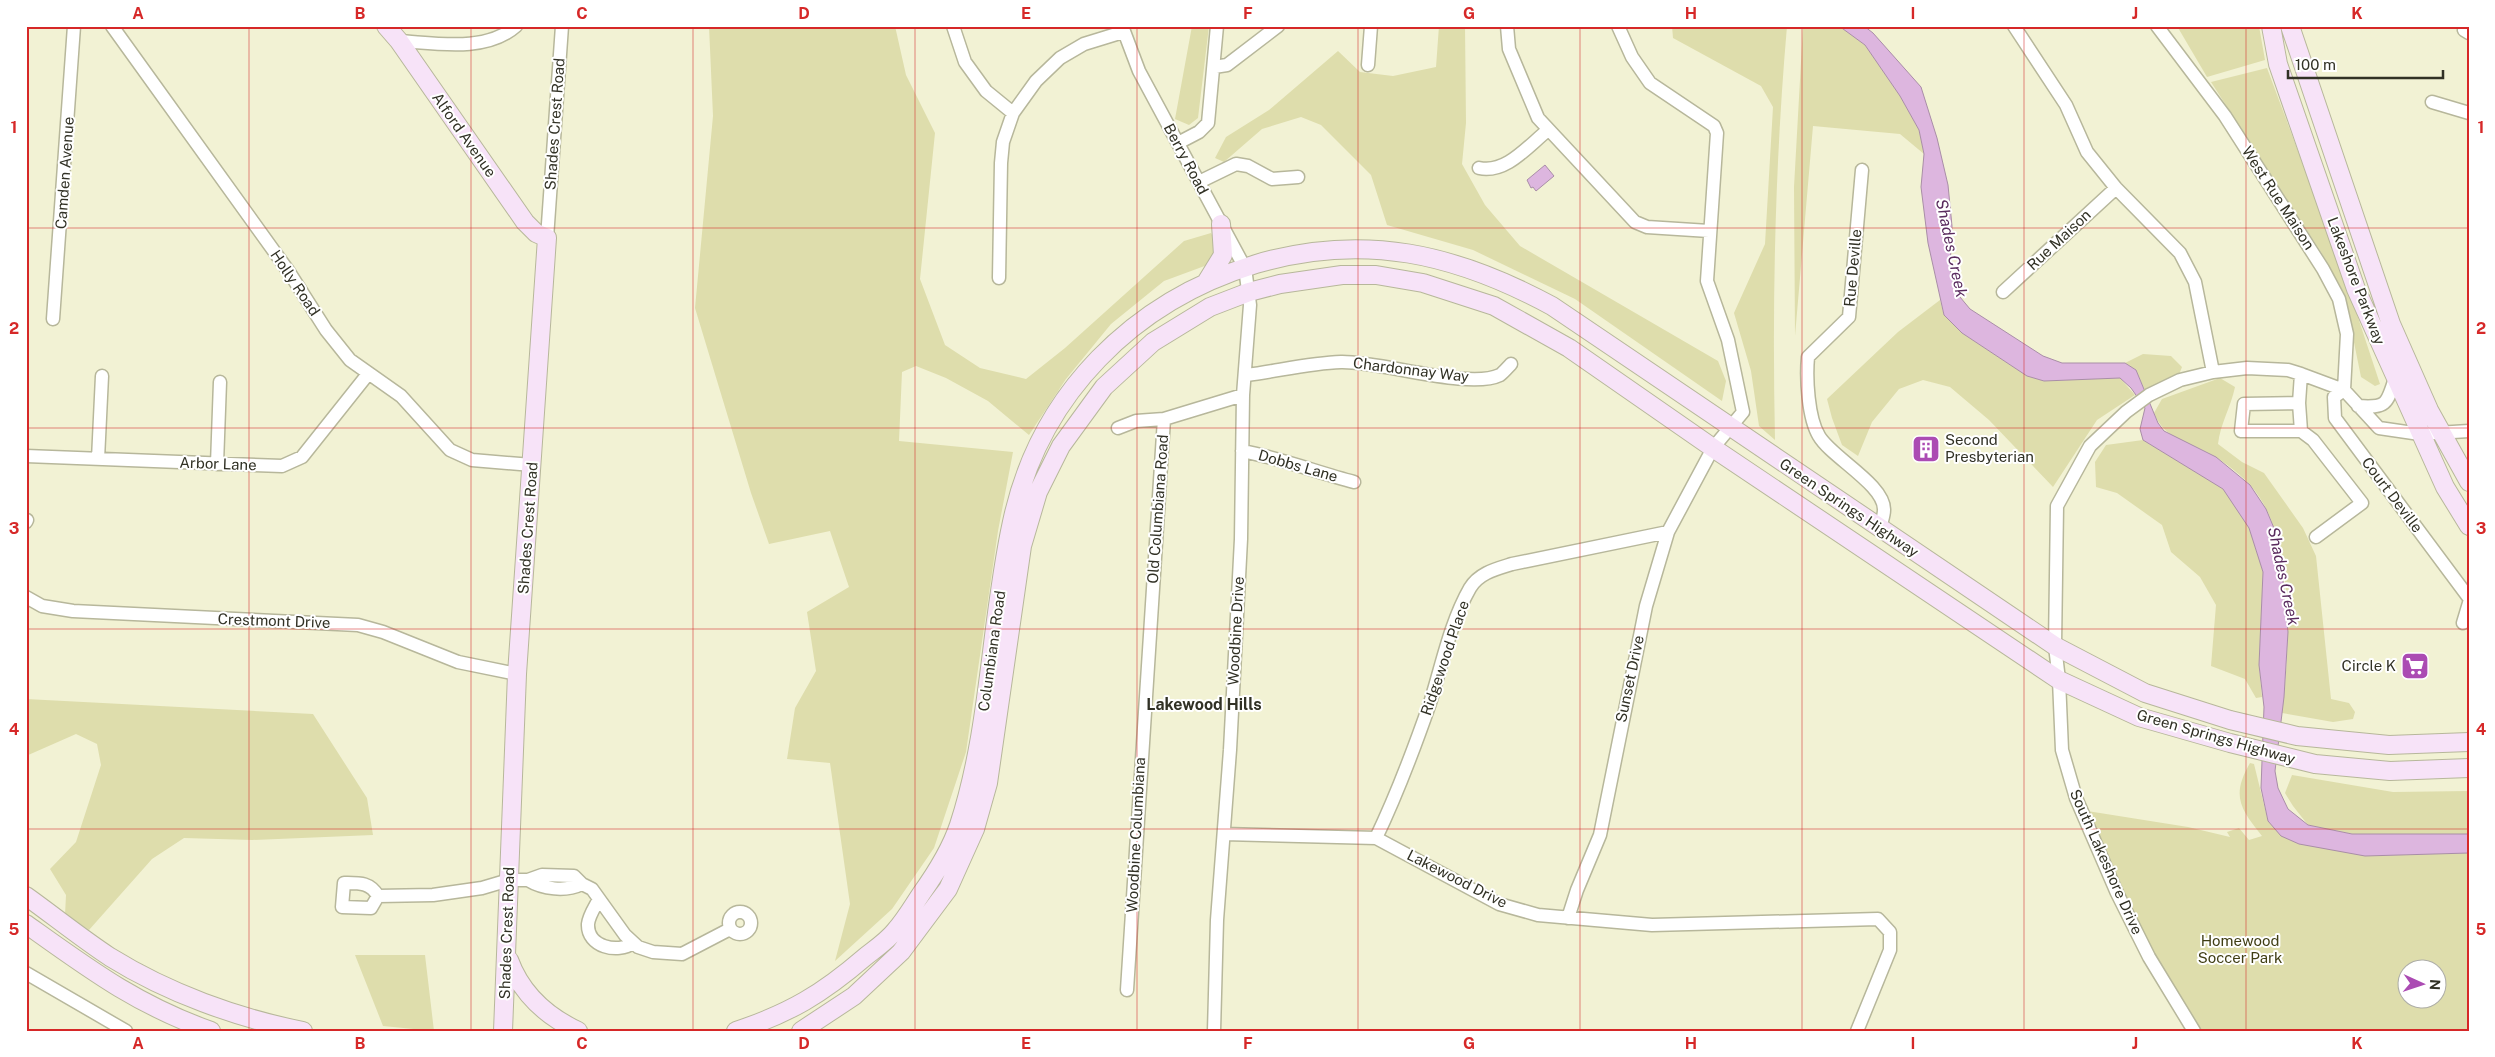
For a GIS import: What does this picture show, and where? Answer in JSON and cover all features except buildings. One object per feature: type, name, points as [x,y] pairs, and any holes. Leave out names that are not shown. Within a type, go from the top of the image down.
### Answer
[{"type":"main road","name":"Alford Avenue","points":[[386,26],[399,41],[525,222],[536,233],[547,238]]},
{"type":"main road","name":"Lakeshore Parkway","points":[[2270,26],[2278,64],[2356,289],[2445,488],[2469,526]]},
{"type":"main road","name":"Lakeshore Parkway","points":[[2290,26],[2310,92],[2391,324],[2428,410],[2469,482]]},
{"type":"main road","points":[[1207,281],[1223,255],[1221,224]]},
{"type":"main road","name":"Shades Crest Road","points":[[503,1031],[517,674],[547,238]]},
{"type":"main road","name":"Green Springs Highway","points":[[1245,268],[1282,256],[1338,250],[1406,252],[1464,266],[1509,283],[1552,306],[2055,646],[2145,692],[2230,720],[2292,735],[2389,745],[2469,742]]},
{"type":"main road","name":"Columbiana Road","points":[[801,1031],[854,996],[901,952],[948,889],[975,829],[988,782],[1015,545],[1018,498],[1032,461],[1055,416],[1076,385],[1099,357],[1129,330],[1166,303],[1207,281],[1245,268]]},
{"type":"main road","name":"Green Springs Highway","points":[[1249,292],[1280,284],[1333,276],[1376,275],[1423,283],[1494,306],[1569,348],[2059,680],[2139,717],[2230,743],[2300,760],[2390,771],[2469,768]]},
{"type":"main road","name":"Columbiana Road","points":[[736,1031],[771,1019],[810,1000],[836,983],[894,933],[937,870],[958,827],[973,770],[1015,545],[1053,460],[1072,429],[1104,387],[1129,362],[1173,328],[1210,307],[1249,292]]},
{"type":"main road","points":[[26,896],[111,957],[198,999],[273,1025],[303,1031]]},
{"type":"main road","points":[[26,924],[127,994],[188,1023],[211,1031]]},
{"type":"main road","points":[[507,954],[520,985],[552,1016],[578,1031]]},
{"type":"main road","points":[[188,1023],[198,999]]},
{"type":"street","name":"Camden Avenue","points":[[53,319],[74,26]]},
{"type":"street","name":"Holly Road","points":[[112,26],[284,265],[326,330],[350,360],[401,396],[450,450],[472,460],[532,465]]},
{"type":"street","points":[[399,41],[460,44],[488,40],[510,31],[516,26]]},
{"type":"street","name":"Shades Crest Road","points":[[547,238],[562,26]]},
{"type":"street","points":[[953,26],[965,62],[986,91],[1014,112]]},
{"type":"street","points":[[1178,143],[1199,132],[1208,123],[1217,26]]},
{"type":"street","points":[[1214,67],[1227,65],[1278,26]]},
{"type":"street","points":[[1368,65],[1371,26]]},
{"type":"street","points":[[1507,26],[1509,49],[1538,118],[1635,222],[1647,227],[1709,231],[1717,133],[1714,126],[1650,83],[1632,57],[1618,26]]},
{"type":"street","points":[[2014,26],[2066,105],[2087,152],[2116,188],[2180,253],[2195,282],[2213,372]]},
{"type":"street","name":"West Rue Maison","points":[[2157,26],[2225,116],[2327,276],[2339,299],[2346,334],[2344,390]]},
{"type":"street","points":[[999,278],[1001,163],[1003,142],[1014,112],[1036,81],[1060,58],[1084,44],[1123,29]]},
{"type":"street","name":"Berry Road","points":[[1123,29],[1140,71],[1245,268],[1249,292]]},
{"type":"street","points":[[2432,102],[2469,113]]},
{"type":"street","points":[[1478,168],[1487,170],[1502,167],[1548,130]]},
{"type":"street","points":[[1199,182],[1236,164],[1248,166],[1272,179],[1298,177]]},
{"type":"street","name":"Rue Deville","points":[[1862,170],[1849,317],[1808,356],[1807,370],[1813,426],[1820,439],[1875,489],[1884,509],[1880,529]]},
{"type":"street","name":"Rue Maison","points":[[2003,292],[2116,188]]},
{"type":"street","name":"Sunset Drive","points":[[1568,918],[1577,890],[1600,835],[1646,606],[1668,532],[1714,448],[1743,412],[1728,340],[1707,281],[1709,231]]},
{"type":"street","name":"Woodbine Drive","points":[[1214,1031],[1217,920],[1224,834],[1241,539],[1242,451],[1244,395],[1247,375],[1249,292]]},
{"type":"street","name":"Chardonnay Way","points":[[1247,375],[1340,362],[1367,363],[1452,378],[1486,379],[1501,374],[1511,364]]},
{"type":"street","name":"South Lakeshore Drive","points":[[2194,1031],[2146,950],[2117,893],[2076,798],[2062,750],[2059,680],[2055,646],[2057,506],[2090,446],[2126,412],[2159,390],[2180,380],[2213,372],[2247,368],[2288,370],[2344,390]]},
{"type":"street","name":"Arbor Lane","points":[[26,456],[282,466],[302,457],[368,374]]},
{"type":"street","points":[[2301,374],[2299,403],[2301,431]]},
{"type":"street","points":[[98,459],[102,376]]},
{"type":"street","points":[[2358,406],[2375,407],[2383,405],[2388,400],[2395,378]]},
{"type":"street","points":[[217,464],[220,382]]},
{"type":"street","points":[[2344,390],[2379,428],[2420,434],[2469,432]]},
{"type":"street","name":"Court Deville","points":[[2344,390],[2334,397],[2335,418],[2469,598]]},
{"type":"street","name":"Old Columbiana Road","points":[[1146,681],[1164,419],[1244,395]]},
{"type":"street","points":[[2299,403],[2244,404],[2241,431],[2301,431],[2313,440],[2362,503],[2316,537]]},
{"type":"street","points":[[1118,428],[1136,421],[1164,419]]},
{"type":"street","name":"Dobbs Lane","points":[[1242,451],[1278,457],[1312,471],[1354,482]]},
{"type":"street","name":"Ridgewood Place","points":[[1376,838],[1403,778],[1430,702],[1449,638],[1471,587],[1487,572],[1512,564],[1668,532]]},
{"type":"street","name":"Crestmont Drive","points":[[26,597],[42,606],[73,611],[358,626],[383,632],[458,662],[517,674]]},
{"type":"street","points":[[2463,622],[2469,603]]},
{"type":"street","name":"Woodbine Columbiana","points":[[1127,990],[1146,681]]},
{"type":"street","name":"Lakewood Drive","points":[[1224,834],[1376,838],[1499,904],[1538,915],[1652,925],[1878,919],[1890,932],[1890,950],[1857,1031]]},
{"type":"street","points":[[378,896],[433,895],[482,888],[509,880],[528,880],[542,875],[574,876],[582,884],[592,889],[625,935],[638,947],[653,952],[682,954],[730,929]]},
{"type":"street","points":[[599,899],[590,916],[588,926],[593,936],[600,944],[610,949],[619,949],[633,942]]},
{"type":"street","points":[[26,973],[126,1031]]},
{"type":"green space","points":[[709,26],[895,26],[906,75],[935,133],[920,279],[945,345],[980,368],[1026,379],[1065,348],[1184,241],[1211,233],[1217,244],[1210,264],[1164,281],[1111,324],[1066,379],[1029,435],[988,401],[946,378],[916,366],[902,372],[899,441],[1013,452],[998,531],[966,752],[934,848],[892,909],[835,961],[850,904],[830,763],[787,759],[795,708],[816,671],[807,612],[849,587],[830,531],[769,544],[751,493],[695,308],[713,116]]},
{"type":"green space","points":[[1192,26],[1209,26],[1198,118],[1189,125],[1175,119]]},
{"type":"green space","points":[[1439,26],[1465,26],[1466,123],[1462,164],[1485,205],[1520,246],[1718,361],[1726,381],[1722,401],[1575,299],[1473,250],[1387,225],[1371,175],[1321,125],[1301,117],[1262,129],[1224,162],[1215,158],[1226,137],[1269,110],[1338,51],[1360,72],[1393,76],[1436,67]]},
{"type":"green space","points":[[1672,26],[1787,26],[1775,233],[1775,440],[1759,426],[1751,371],[1734,313],[1765,244],[1773,107],[1761,86],[1673,38]]},
{"type":"green space","points":[[1803,26],[1839,26],[1865,45],[1900,96],[1919,130],[1924,154],[1900,134],[1813,126],[1795,336],[1794,187]]},
{"type":"green space","points":[[2177,26],[2259,26],[2265,60],[2207,77]]},
{"type":"green space","points":[[2267,68],[2343,272],[2380,384],[2375,386],[2361,377],[2344,293],[2321,252],[2211,82]]},
{"type":"green space","points":[[1940,300],[1944,315],[1962,333],[2027,376],[2044,381],[2120,378],[2135,395],[2097,420],[2053,487],[1989,420],[1950,387],[1923,380],[1899,389],[1872,422],[1858,456],[1842,445],[1827,399],[1898,332]]},
{"type":"green space","points":[[2143,354],[2171,356],[2182,367],[2178,377],[2145,391],[2136,370],[2125,363]]},
{"type":"green space","points":[[2220,378],[2235,387],[2218,444],[2242,462],[2264,473],[2303,528],[2316,556],[2331,699],[2349,703],[2355,712],[2353,719],[2333,722],[2282,713],[2287,657],[2286,594],[2276,533],[2265,507],[2250,485],[2239,474],[2208,453],[2173,436],[2159,423],[2154,413],[2162,399]]},
{"type":"green space","points":[[2143,440],[2223,489],[2249,528],[2263,572],[2259,665],[2262,697],[2256,698],[2245,679],[2211,666],[2216,605],[2200,577],[2171,552],[2162,525],[2117,493],[2096,487],[2095,462],[2106,445]]},
{"type":"green space","points":[[26,699],[313,714],[367,798],[373,835],[252,840],[184,838],[152,859],[89,930],[65,915],[66,895],[50,869],[76,842],[101,765],[97,744],[76,734],[26,756]]},
{"type":"green space","name":"Homewood Soccer Park","points":[[2250,763],[2254,764],[2268,821],[2365,856],[2469,853],[2469,1031],[2194,1031],[2081,810],[2188,827],[2230,837],[2227,832],[2239,828],[2249,840],[2262,836],[2244,809],[2240,793],[2241,784]]},
{"type":"green space","points":[[2292,775],[2393,792],[2469,791],[2469,834],[2352,834],[2308,825],[2285,793]]},
{"type":"green space","points":[[355,955],[425,955],[434,1031],[383,1026]]},
{"type":"shaded area","points":[[1839,26],[1864,26],[1873,33],[1921,87],[1937,138],[1948,185],[1952,226],[1950,269],[1955,291],[1970,309],[2043,356],[2062,363],[2125,363],[2136,370],[2158,423],[2164,431],[2216,457],[2250,485],[2266,509],[2279,540],[2288,632],[2284,697],[2275,771],[2278,788],[2288,809],[2308,825],[2352,834],[2469,834],[2469,853],[2365,856],[2299,844],[2281,836],[2268,821],[2261,788],[2264,707],[2259,665],[2263,572],[2249,528],[2223,489],[2143,440],[2140,429],[2145,408],[2131,388],[2120,378],[2044,381],[2027,376],[1962,333],[1944,315],[1928,243],[1921,187],[1924,154],[1919,130],[1900,96],[1865,45]]},
{"type":"shaded area","points":[[1545,165],[1554,176],[1536,191],[1533,187],[1531,188],[1527,180]]},
{"type":"place","name":"Second Presbyterian","points":[[1926,449]]},
{"type":"place","name":"Circle K","points":[[2415,666]]},
{"type":"district","name":"Lakewood Hills","points":[[1204,704]]},
{"type":"water label","name":"Shades Creek","points":[[1952,248]]},
{"type":"water label","name":"Shades Creek","points":[[2284,576]]}]
